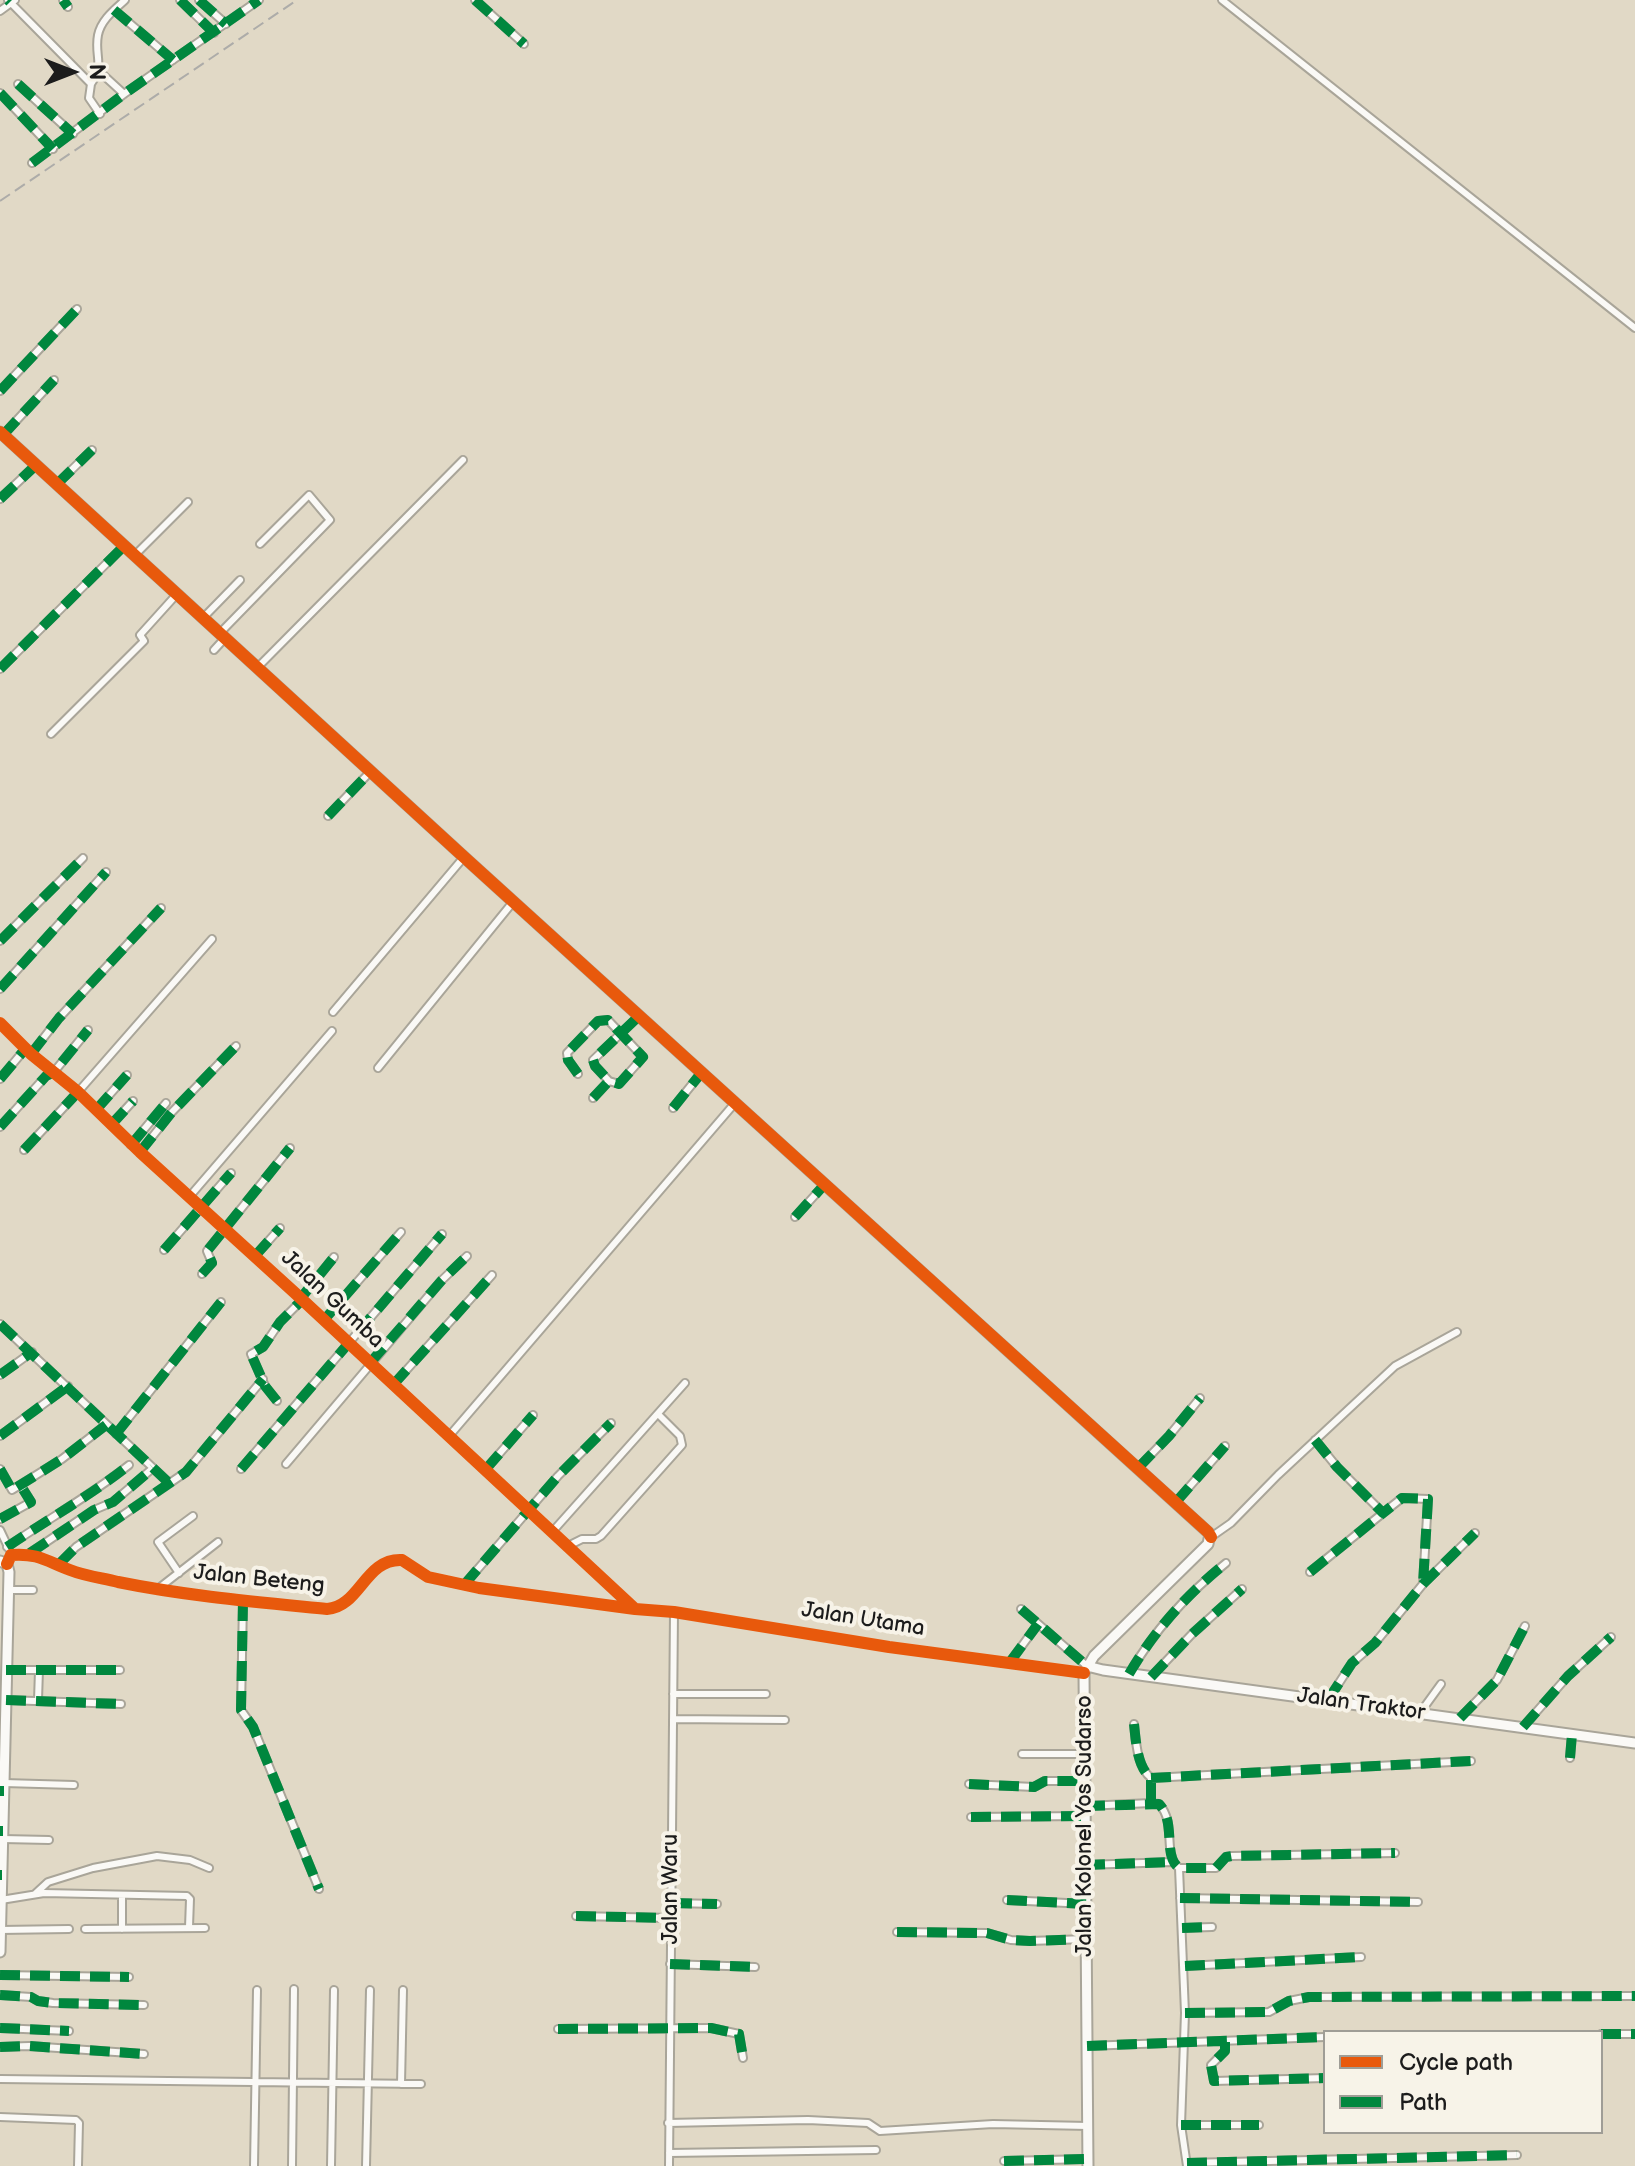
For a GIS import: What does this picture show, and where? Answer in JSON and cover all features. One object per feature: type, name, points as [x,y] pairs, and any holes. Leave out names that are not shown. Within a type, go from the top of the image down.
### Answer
[{"type":"street","points":[[63,0],[68,7]]},
{"type":"street","points":[[100,114],[88,94],[100,72],[98,36],[104,20],[125,0]]},
{"type":"street","points":[[180,0],[214,33]]},
{"type":"street","points":[[199,0],[226,24]]},
{"type":"street","points":[[243,0],[249,6]]},
{"type":"street","points":[[32,163],[259,0]]},
{"type":"street","points":[[475,0],[524,44]]},
{"type":"street","points":[[1222,0],[1635,328]]},
{"type":"street","points":[[0,11],[11,1],[91,84]]},
{"type":"street","points":[[114,10],[173,60]]},
{"type":"street","points":[[100,72],[124,94]]},
{"type":"street","points":[[18,84],[73,134]]},
{"type":"street","points":[[0,93],[53,149]]},
{"type":"street","points":[[0,391],[77,309]]},
{"type":"street","points":[[54,380],[2,433],[1211,1537],[1231,1523],[1395,1366],[1457,1332]]},
{"type":"street","points":[[57,484],[92,450]]},
{"type":"street","points":[[258,667],[463,460]]},
{"type":"street","points":[[0,499],[36,465]]},
{"type":"street","points":[[214,650],[222,636],[330,520],[309,495],[260,544]]},
{"type":"street","points":[[135,555],[188,502]]},
{"type":"street","points":[[0,669],[124,546]]},
{"type":"street","points":[[203,618],[240,580]]},
{"type":"street","points":[[51,734],[144,641],[140,635],[177,594]]},
{"type":"street","points":[[328,816],[371,771]]},
{"type":"street","points":[[333,1012],[464,857]]},
{"type":"street","points":[[0,941],[83,858]]},
{"type":"street","points":[[0,989],[106,872]]},
{"type":"street","points":[[378,1068],[513,902]]},
{"type":"street","points":[[0,1079],[161,908]]},
{"type":"street","points":[[24,1150],[212,939]]},
{"type":"street","points":[[578,1074],[567,1053],[598,1021],[608,1020],[621,1035],[643,1057],[619,1084],[609,1081],[593,1060],[621,1035],[639,1016]]},
{"type":"street","name":"Jalan Gumba","points":[[0,1023],[225,1227],[635,1609]]},
{"type":"street","points":[[0,1127],[46,1076],[54,1072],[88,1030]]},
{"type":"street","points":[[190,1196],[332,1031]]},
{"type":"street","points":[[140,1152],[172,1112],[236,1046]]},
{"type":"street","points":[[673,1108],[702,1072]]},
{"type":"street","points":[[96,1110],[127,1075]]},
{"type":"street","points":[[593,1098],[609,1081]]},
{"type":"street","points":[[111,1125],[133,1101]]},
{"type":"street","points":[[131,1145],[166,1103]]},
{"type":"street","points":[[450,1435],[735,1103]]},
{"type":"street","points":[[202,1274],[212,1263],[207,1251],[290,1148]]},
{"type":"street","points":[[164,1250],[231,1173]]},
{"type":"street","points":[[795,1217],[825,1184]]},
{"type":"street","points":[[255,1256],[280,1228]]},
{"type":"street","points":[[324,1320],[401,1232]]},
{"type":"street","points":[[241,1469],[442,1234]]},
{"type":"street","points":[[286,1464],[442,1280],[467,1256]]},
{"type":"street","points":[[277,1401],[251,1354],[263,1347],[334,1257]]},
{"type":"street","points":[[393,1385],[492,1275]]},
{"type":"street","points":[[116,1434],[221,1302]]},
{"type":"street","points":[[1,1328],[32,1352],[169,1483]]},
{"type":"street","points":[[0,1375],[32,1352]]},
{"type":"street","points":[[59,1564],[76,1547],[186,1472],[263,1379]]},
{"type":"street","points":[[553,1531],[685,1383]]},
{"type":"street","points":[[0,1436],[68,1386]]},
{"type":"street","points":[[1138,1468],[1200,1398]]},
{"type":"street","points":[[568,1546],[582,1539],[601,1536],[682,1445],[680,1436],[658,1414]]},
{"type":"street","points":[[486,1469],[533,1415]]},
{"type":"street","points":[[464,1585],[587,1444],[611,1423]]},
{"type":"street","points":[[0,1469],[12,1490],[62,1459],[106,1425]]},
{"type":"street","points":[[1315,1440],[1383,1513]]},
{"type":"street","points":[[1176,1502],[1225,1446]]},
{"type":"street","points":[[7,1547],[47,1519],[90,1495],[129,1465]]},
{"type":"street","points":[[30,1553],[94,1510],[113,1502],[153,1468]]},
{"type":"street","points":[[0,1519],[31,1502],[21,1486]]},
{"type":"street","points":[[1310,1572],[1402,1498],[1428,1499],[1423,1584]]},
{"type":"street","points":[[179,1573],[158,1542],[193,1516]]},
{"type":"street","points":[[0,1530],[7,1547],[8,1590],[0,1952]]},
{"type":"street","points":[[1328,1700],[1352,1663],[1375,1643],[1423,1584],[1475,1533]]},
{"type":"street","name":"Jalan Kolonel Yos Sudarso","points":[[1088,2162],[1084,1781],[1086,1670],[1208,1544],[1211,1537]]},
{"type":"street","points":[[159,1588],[218,1542]]},
{"type":"street","name":"Jalan Beteng","points":[[6,1560],[30,1553],[71,1570],[159,1588],[243,1601],[336,1609],[345,1604],[371,1573],[392,1559],[402,1560],[428,1577],[464,1585],[635,1609]]},
{"type":"street","points":[[1129,1674],[1144,1647],[1187,1596],[1226,1563]]},
{"type":"street","points":[[1151,1677],[1192,1634],[1242,1589]]},
{"type":"street","points":[[8,1590],[33,1590]]},
{"type":"street","points":[[243,1601],[241,1710],[253,1727],[319,1889]]},
{"type":"street","name":"Jalan Utama","points":[[635,1609],[674,1612],[889,1647],[1086,1670]]},
{"type":"street","points":[[1021,1609],[1086,1670]]},
{"type":"street","name":"Jalan Waru","points":[[669,2166],[674,1612]]},
{"type":"street","points":[[1010,1662],[1038,1624]]},
{"type":"street","points":[[1460,1718],[1497,1680],[1525,1626]]},
{"type":"street","points":[[1523,1727],[1568,1676],[1611,1637]]},
{"type":"street","points":[[4,1675],[39,1670],[120,1670]]},
{"type":"street","points":[[38,1700],[39,1670]]},
{"type":"street","name":"Jalan Traktor","points":[[1086,1670],[1635,1743]]},
{"type":"street","points":[[1420,1713],[1441,1684]]},
{"type":"street","points":[[673,1694],[766,1694]]},
{"type":"street","points":[[4,1698],[121,1704]]},
{"type":"street","points":[[673,1719],[785,1720]]},
{"type":"street","points":[[1134,1724],[1141,1762],[1145,1774],[1151,1778],[1471,1761]]},
{"type":"street","points":[[1570,1758],[1572,1734]]},
{"type":"street","points":[[1022,1754],[1084,1754]]},
{"type":"street","points":[[1151,1778],[1151,1803]]},
{"type":"street","points":[[969,1784],[1034,1787],[1045,1781],[1084,1781]]},
{"type":"street","points":[[3,1788],[74,1785]]},
{"type":"street","points":[[971,1817],[1159,1804],[1167,1813],[1172,1862]]},
{"type":"street","points":[[2,1834],[49,1840]]},
{"type":"street","points":[[1085,1865],[1172,1862],[1179,1868],[1216,1868],[1226,1857],[1232,1856],[1395,1853]]},
{"type":"street","points":[[34,1895],[48,1882],[93,1868],[157,1856],[190,1860],[209,1868]]},
{"type":"street","points":[[1179,1868],[1185,1966],[1181,2125],[1187,2164],[1517,2155]]},
{"type":"street","points":[[1,1900],[34,1895],[189,1896],[189,1927]]},
{"type":"street","points":[[122,1895],[122,1929]]},
{"type":"street","points":[[1180,1898],[1418,1902]]},
{"type":"street","points":[[1007,1900],[1086,1904]]},
{"type":"street","points":[[672,1903],[717,1904]]},
{"type":"street","points":[[576,1916],[672,1918]]},
{"type":"street","points":[[1182,1928],[1212,1927]]},
{"type":"street","points":[[85,1929],[205,1928]]},
{"type":"street","points":[[0,1930],[69,1929]]},
{"type":"street","points":[[897,1932],[987,1933],[1011,1940],[1030,1941],[1086,1939]]},
{"type":"street","points":[[1185,1966],[1361,1957]]},
{"type":"street","points":[[670,1964],[755,1967]]},
{"type":"street","points":[[0,1975],[129,1977]]},
{"type":"street","points":[[292,2166],[294,1989]]},
{"type":"street","points":[[254,2166],[257,1990]]},
{"type":"street","points":[[331,2166],[334,1990]]},
{"type":"street","points":[[366,2166],[370,1990]]},
{"type":"street","points":[[401,2084],[403,1990]]},
{"type":"street","points":[[0,1995],[31,1997],[53,2003],[144,2005]]},
{"type":"street","points":[[1185,2013],[1269,2012],[1289,2001],[1309,1997],[1635,1996]]},
{"type":"street","points":[[0,2028],[69,2031]]},
{"type":"street","points":[[558,2029],[711,2028],[739,2034],[743,2058]]},
{"type":"street","points":[[1603,2034],[1635,2034]]},
{"type":"street","points":[[1087,2046],[1323,2037]]},
{"type":"street","points":[[1225,2042],[1225,2051],[1211,2065],[1214,2081],[1323,2078]]},
{"type":"street","points":[[0,2047],[29,2046],[144,2054]]},
{"type":"street","points":[[0,2079],[421,2084]]},
{"type":"street","points":[[0,2117],[76,2120],[79,2123],[78,2166]]},
{"type":"street","points":[[668,2123],[808,2120],[868,2123],[880,2131],[993,2124],[1088,2126]]},
{"type":"street","points":[[1181,2125],[1259,2125]]},
{"type":"street","points":[[669,2153],[876,2150]]},
{"type":"street","points":[[1004,2161],[1088,2162]]},
{"type":"railway","points":[[0,201],[297,0]]},
{"type":"marked path","points":[[63,0],[68,7]]},
{"type":"marked path","points":[[180,0],[214,33]]},
{"type":"marked path","points":[[199,0],[226,24]]},
{"type":"marked path","points":[[32,163],[259,0]]},
{"type":"marked path","points":[[475,0],[524,44]]},
{"type":"marked path","points":[[114,10],[173,60]]},
{"type":"marked path","points":[[18,84],[73,134]]},
{"type":"marked path","points":[[0,93],[53,149]]},
{"type":"marked path","points":[[0,391],[77,309]]},
{"type":"marked path","points":[[3,435],[54,380]]},
{"type":"marked path","points":[[57,484],[92,450]]},
{"type":"marked path","points":[[0,499],[36,465]]},
{"type":"marked path","points":[[0,669],[124,546]]},
{"type":"marked path","points":[[328,816],[371,771]]},
{"type":"marked path","points":[[0,941],[83,858]]},
{"type":"marked path","points":[[0,989],[106,872]]},
{"type":"marked path","points":[[31,1054],[59,1018],[161,908]]},
{"type":"marked path","points":[[593,1098],[609,1081],[593,1060],[639,1016]]},
{"type":"marked path","points":[[578,1074],[567,1053],[598,1021],[608,1020],[643,1057],[619,1084],[609,1081]]},
{"type":"marked path","points":[[0,1127],[46,1076],[54,1072],[88,1030]]},
{"type":"marked path","points":[[140,1152],[172,1112],[236,1046]]},
{"type":"marked path","points":[[0,1079],[26,1048]]},
{"type":"marked path","points":[[673,1108],[702,1072]]},
{"type":"marked path","points":[[96,1110],[127,1075]]},
{"type":"marked path","points":[[24,1150],[78,1092]]},
{"type":"marked path","points":[[111,1125],[133,1101]]},
{"type":"marked path","points":[[131,1145],[166,1103]]},
{"type":"marked path","points":[[202,1274],[212,1263],[207,1251],[290,1148]]},
{"type":"marked path","points":[[164,1250],[231,1173]]},
{"type":"marked path","points":[[795,1217],[825,1184]]},
{"type":"marked path","points":[[255,1256],[280,1228]]},
{"type":"marked path","points":[[324,1320],[401,1232]]},
{"type":"marked path","points":[[241,1469],[442,1234]]},
{"type":"marked path","points":[[370,1363],[442,1280],[467,1256]]},
{"type":"marked path","points":[[301,1298],[334,1257]]},
{"type":"marked path","points":[[393,1385],[492,1275]]},
{"type":"marked path","points":[[277,1401],[265,1386],[251,1354],[263,1347],[280,1322],[302,1300]]},
{"type":"marked path","points":[[116,1434],[221,1302]]},
{"type":"marked path","points":[[0,1324],[169,1483]]},
{"type":"marked path","points":[[0,1375],[32,1352]]},
{"type":"marked path","points":[[59,1564],[76,1547],[186,1472],[263,1379]]},
{"type":"marked path","points":[[0,1436],[68,1386]]},
{"type":"marked path","points":[[1138,1468],[1200,1398]]},
{"type":"marked path","points":[[486,1469],[533,1415]]},
{"type":"marked path","points":[[464,1585],[558,1476],[611,1423]]},
{"type":"marked path","points":[[0,1469],[12,1490],[62,1459],[106,1425]]},
{"type":"marked path","points":[[1315,1440],[1383,1513],[1402,1498],[1428,1499],[1423,1584]]},
{"type":"marked path","points":[[1176,1502],[1225,1446]]},
{"type":"marked path","points":[[7,1547],[129,1465]]},
{"type":"marked path","points":[[30,1553],[94,1510],[113,1502],[153,1468]]},
{"type":"marked path","points":[[0,1519],[31,1502],[21,1486]]},
{"type":"marked path","points":[[1310,1572],[1383,1513]]},
{"type":"marked path","points":[[1328,1700],[1352,1663],[1375,1643],[1423,1584],[1475,1533]]},
{"type":"marked path","points":[[1129,1674],[1172,1614],[1226,1563]]},
{"type":"marked path","points":[[1151,1677],[1192,1634],[1242,1589]]},
{"type":"marked path","points":[[243,1601],[241,1710],[253,1727],[319,1889]]},
{"type":"marked path","points":[[1021,1609],[1087,1666]]},
{"type":"marked path","points":[[1010,1662],[1038,1624]]},
{"type":"marked path","points":[[1460,1718],[1497,1680],[1525,1626]]},
{"type":"marked path","points":[[1523,1727],[1568,1676],[1611,1637]]},
{"type":"marked path","points":[[6,1670],[120,1670]]},
{"type":"marked path","points":[[6,1700],[121,1704]]},
{"type":"marked path","points":[[1134,1724],[1140,1761],[1151,1778],[1151,1803]]},
{"type":"marked path","points":[[1570,1758],[1572,1734]]},
{"type":"marked path","points":[[1151,1778],[1471,1761]]},
{"type":"marked path","points":[[969,1784],[1034,1787],[1045,1781],[1084,1781]]},
{"type":"marked path","points":[[1085,1806],[1159,1804],[1167,1820],[1171,1855],[1179,1868],[1216,1868],[1226,1857],[1232,1856],[1395,1853]]},
{"type":"marked path","points":[[971,1817],[1085,1816]]},
{"type":"marked path","points":[[1085,1865],[1172,1862]]},
{"type":"marked path","points":[[1180,1898],[1418,1902]]},
{"type":"marked path","points":[[1007,1900],[1086,1904]]},
{"type":"marked path","points":[[672,1903],[717,1904]]},
{"type":"marked path","points":[[576,1916],[672,1918]]},
{"type":"marked path","points":[[1182,1928],[1212,1927]]},
{"type":"marked path","points":[[897,1932],[987,1933],[1011,1940],[1030,1941],[1086,1939]]},
{"type":"marked path","points":[[1185,1966],[1361,1957]]},
{"type":"marked path","points":[[670,1964],[755,1967]]},
{"type":"marked path","points":[[0,1975],[129,1977]]},
{"type":"marked path","points":[[0,1995],[31,1997],[53,2003],[144,2005]]},
{"type":"marked path","points":[[1185,2013],[1269,2012],[1289,2001],[1309,1997],[1635,1996]]},
{"type":"marked path","points":[[0,2028],[69,2031]]},
{"type":"marked path","points":[[558,2029],[711,2028],[739,2034],[743,2058]]},
{"type":"marked path","points":[[1603,2034],[1635,2034]]},
{"type":"marked path","points":[[1087,2046],[1323,2037]]},
{"type":"marked path","points":[[1225,2042],[1225,2051],[1211,2065],[1214,2081],[1323,2078]]},
{"type":"marked path","points":[[0,2047],[29,2046],[144,2054]]},
{"type":"marked path","points":[[1181,2125],[1259,2125]]},
{"type":"marked path","points":[[1187,2163],[1517,2155]]},
{"type":"marked path","points":[[1004,2161],[1088,2159]]},
{"type":"cycle path","points":[[0,432],[1211,1537]]},
{"type":"cycle path","points":[[0,1023],[635,1609]]},
{"type":"cycle path","points":[[7,1564],[11,1555],[29,1555],[82,1574],[144,1587],[327,1609],[347,1600],[379,1567],[390,1561],[402,1560],[428,1577],[479,1588],[674,1612],[889,1647],[1084,1673]]}]
